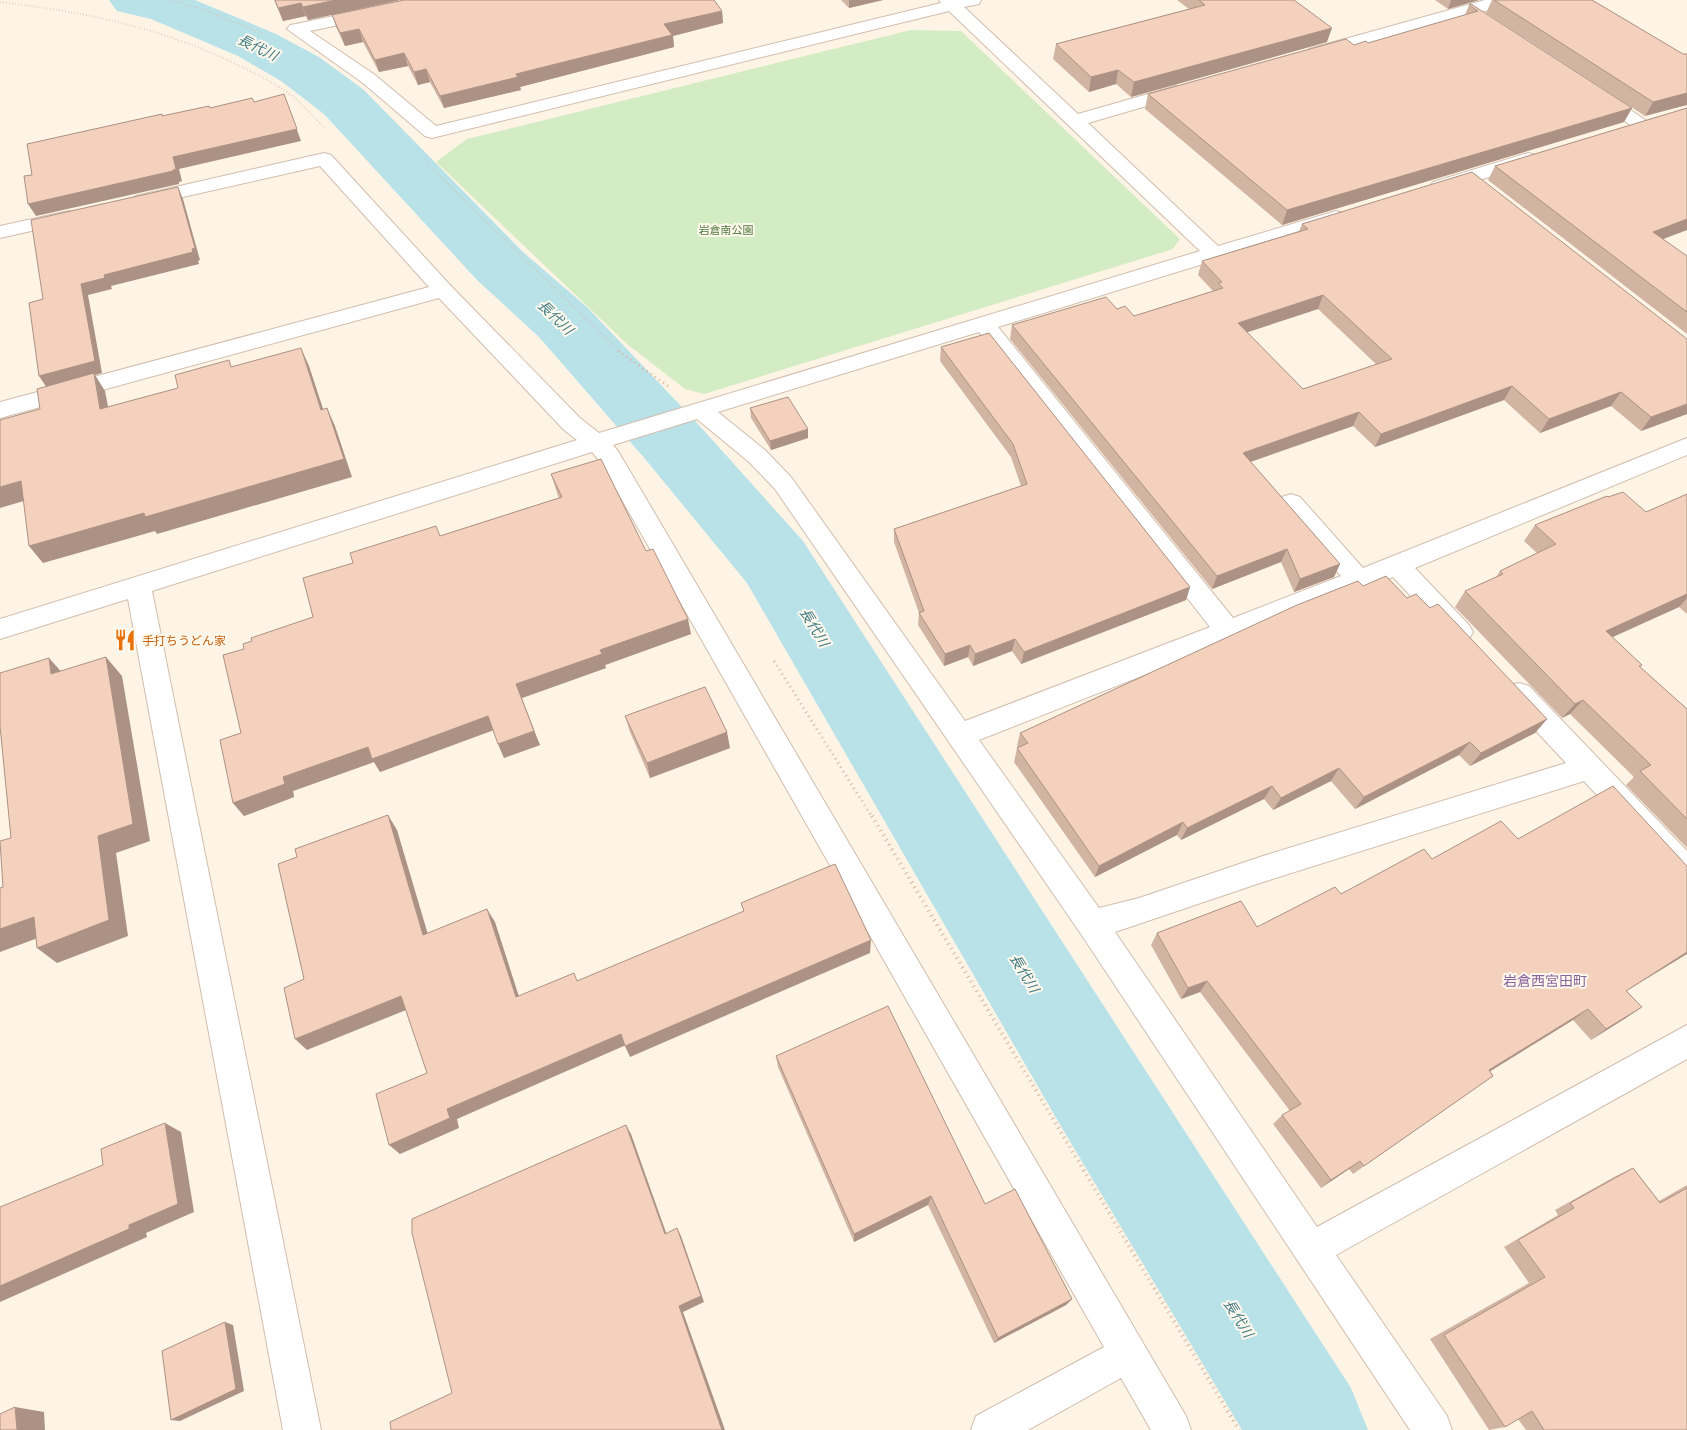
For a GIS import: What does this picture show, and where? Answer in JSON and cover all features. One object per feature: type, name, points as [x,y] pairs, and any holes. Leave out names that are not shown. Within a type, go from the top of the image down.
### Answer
[{"type":"street","points":[[433,0],[371,6],[296,29],[369,79],[432,132],[950,2],[973,0]]},
{"type":"street","points":[[1296,59],[1504,0]]},
{"type":"street","points":[[950,2],[1215,254]]},
{"type":"street","points":[[1468,10],[1485,21]]},
{"type":"street","points":[[1075,121],[1200,86]]},
{"type":"street","points":[[1584,86],[1651,122],[1615,133]]},
{"type":"street","points":[[1422,191],[1477,183],[1542,155]]},
{"type":"street","points":[[124,204],[324,159],[443,290],[572,424],[606,439]]},
{"type":"street","points":[[0,629],[690,413],[1356,211]]},
{"type":"street","points":[[0,232],[86,213]]},
{"type":"street","points":[[0,410],[443,290]]},
{"type":"street","points":[[984,324],[1228,631]]},
{"type":"street","points":[[690,413],[757,456],[783,483],[1092,924],[1434,1430]]},
{"type":"street","points":[[606,439],[610,457],[1126,1354],[1172,1430]]},
{"type":"street","points":[[960,735],[1397,565],[1687,446]]},
{"type":"street","points":[[1291,503],[1359,580]]},
{"type":"street","points":[[1397,565],[1479,652]]},
{"type":"street","points":[[138,586],[302,1430]]},
{"type":"street","points":[[1499,674],[1687,870]]},
{"type":"street","points":[[1092,924],[1139,912],[1263,869],[1588,768]]},
{"type":"street","points":[[1311,1250],[1687,1041]]},
{"type":"street","points":[[990,1430],[1126,1354]]},
{"type":"path","points":[[171,0],[204,10],[269,36]]},
{"type":"path","points":[[426,163],[614,348],[690,413]]},
{"type":"path","points":[[770,654],[840,761],[1239,1430]]},
{"type":"green space","name":"岩倉南公園","points":[[911,30],[961,31],[1180,239],[1173,249],[704,394],[685,389],[627,344],[436,162],[467,139]]},
{"type":"building","points":[[275,0],[336,0],[303,7],[301,3],[278,8]]},
{"type":"building","points":[[404,0],[714,0],[722,11],[664,24],[672,35],[516,74],[518,77],[440,96],[426,69],[414,72],[404,53],[375,60],[359,29],[340,33],[332,15]]},
{"type":"building","points":[[1199,0],[1294,0],[1332,28],[1134,82],[1118,70],[1091,77],[1056,44],[1205,5]]},
{"type":"building","points":[[1494,0],[1592,0],[1683,54],[1687,54],[1687,93],[1653,102]]},
{"type":"building","points":[[1471,4],[1632,108],[1287,210],[1148,94],[1346,39],[1354,45],[1366,41],[1368,43],[1478,11],[1469,5]]},
{"type":"building","points":[[284,94],[297,129],[173,157],[176,169],[173,171],[28,204],[24,176],[32,175],[27,144],[162,114],[162,116],[209,106],[210,108],[252,98],[254,102]]},
{"type":"building","points":[[1687,108],[1687,219],[1653,232],[1687,256],[1687,312],[1495,166]]},
{"type":"building","points":[[1472,172],[1687,339],[1687,404],[1651,417],[1621,392],[1549,419],[1512,386],[1381,434],[1359,412],[1243,453],[1340,564],[1300,579],[1287,549],[1217,576],[1012,325],[1106,297],[1117,309],[1125,306],[1134,316],[1223,288],[1218,283],[1222,282],[1202,261],[1308,229],[1302,224]],"holes":[[[1323,295],[1392,359],[1303,389],[1238,323]]]},
{"type":"building","points":[[178,187],[195,248],[192,249],[193,252],[104,275],[105,278],[81,284],[95,361],[39,376],[29,303],[43,299],[31,220]]},
{"type":"building","points":[[989,333],[1190,587],[1024,652],[1015,639],[975,654],[970,645],[945,654],[919,613],[924,611],[894,529],[1027,484],[1013,444],[941,347]]},
{"type":"building","points":[[301,348],[321,410],[327,408],[344,459],[145,517],[144,513],[29,546],[21,481],[0,487],[0,420],[40,409],[37,389],[94,373],[100,409],[178,388],[175,375],[229,360],[231,367]]},
{"type":"building","points":[[788,397],[808,429],[770,441],[750,408]]},
{"type":"building","points":[[601,459],[646,551],[653,549],[688,619],[600,650],[602,654],[516,684],[534,731],[498,744],[488,716],[372,759],[368,747],[283,777],[285,784],[233,803],[220,740],[241,733],[223,655],[244,649],[243,644],[252,641],[251,638],[313,617],[303,578],[353,563],[350,553],[436,526],[440,536],[562,497],[551,474]]},
{"type":"building","points":[[1623,492],[1646,512],[1687,494],[1687,594],[1606,631],[1642,665],[1639,666],[1687,709],[1687,819],[1640,771],[1651,765],[1583,700],[1575,704],[1465,591],[1503,574],[1500,571],[1556,544],[1535,525],[1607,496]]},
{"type":"building","points":[[1386,576],[1407,598],[1416,594],[1430,608],[1438,604],[1547,719],[1481,753],[1470,742],[1364,797],[1339,768],[1281,798],[1272,786],[1187,828],[1183,822],[1099,866],[1017,748],[1028,743],[1020,733],[1297,605],[1358,581],[1363,586]]},
{"type":"building","points":[[106,657],[133,824],[98,836],[109,920],[37,948],[34,917],[0,929],[0,888],[3,887],[0,841],[11,838],[0,726],[0,673],[49,658],[51,674]]},
{"type":"building","points":[[705,687],[727,732],[647,763],[625,716]]},
{"type":"building","points":[[1613,786],[1687,866],[1687,952],[1626,991],[1642,1007],[1606,1029],[1588,1009],[1489,1070],[1493,1076],[1364,1166],[1360,1161],[1331,1180],[1282,1115],[1301,1104],[1207,981],[1188,988],[1157,933],[1241,901],[1257,927],[1335,887],[1341,894],[1424,849],[1432,859],[1501,821],[1518,839]]},
{"type":"building","points":[[388,815],[423,935],[487,909],[516,997],[574,973],[577,981],[744,911],[741,903],[835,864],[871,940],[625,1046],[621,1034],[447,1109],[450,1118],[389,1145],[376,1094],[427,1073],[401,996],[295,1039],[284,988],[304,979],[278,864],[297,857],[295,849]]},
{"type":"building","points":[[888,1006],[985,1204],[1015,1189],[1072,1299],[998,1338],[931,1196],[854,1234],[776,1056]]},
{"type":"building","points":[[165,1123],[178,1204],[129,1225],[129,1229],[0,1286],[0,1207],[103,1165],[101,1149]]},
{"type":"building","points":[[626,1125],[665,1234],[677,1228],[701,1296],[679,1306],[722,1430],[391,1430],[390,1422],[452,1393],[412,1233],[412,1219]]},
{"type":"building","points":[[1633,1168],[1660,1203],[1687,1188],[1687,1430],[1544,1430],[1532,1411],[1505,1427],[1444,1335],[1545,1277],[1518,1240],[1574,1208],[1570,1203]]},
{"type":"building","points":[[225,1322],[236,1389],[171,1420],[162,1351]]},
{"type":"building","points":[[15,1407],[17,1430],[0,1430],[0,1414]]},
{"type":"waterway","name":"長代川","points":[[135,0],[167,7],[257,45],[300,69],[344,102],[500,266],[563,322],[672,442],[775,562],[1095,1087],[1309,1430]]},
{"type":"place","name":"手打ちうどん家","points":[[125,640]]},
{"type":"district","name":"岩倉西宮田町","points":[[1545,980]]}]
